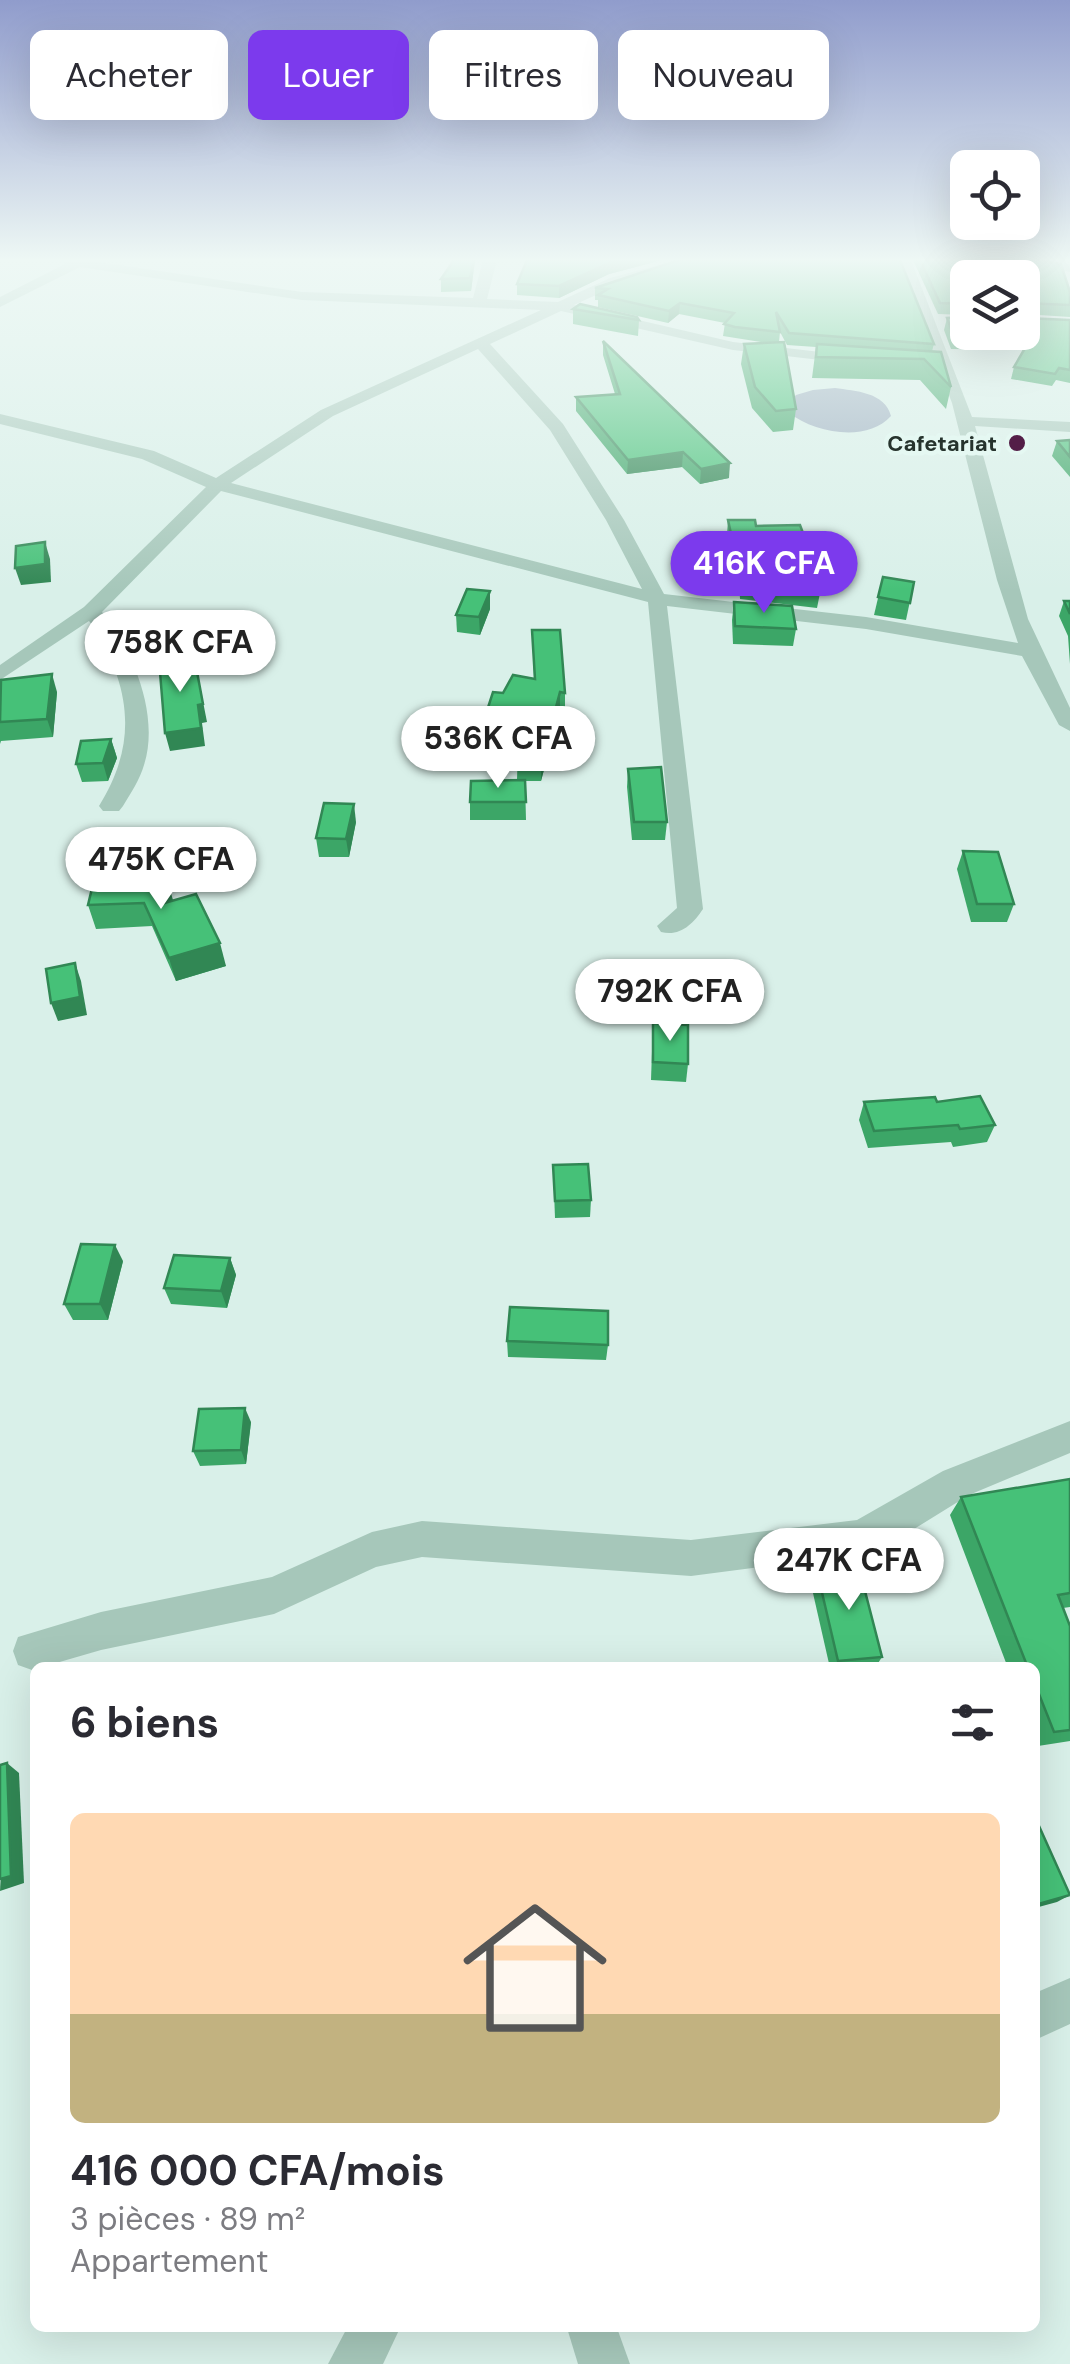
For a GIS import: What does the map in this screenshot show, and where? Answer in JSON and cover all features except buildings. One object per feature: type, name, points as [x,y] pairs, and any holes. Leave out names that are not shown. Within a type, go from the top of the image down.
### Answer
[{"type":"street","points":[[0,674],[91,611],[217,485],[327,413],[421,370]]},
{"type":"street","points":[[505,370],[556,427],[658,600],[690,909],[682,920],[670,926]]},
{"type":"street","points":[[941,370],[965,421],[1030,651],[1054,702],[1070,725]]},
{"type":"street","points":[[0,419],[135,451],[217,485],[658,600],[866,623],[1030,651]]},
{"type":"street","points":[[965,421],[1070,427]]},
{"type":"street","points":[[91,611],[106,627],[130,692],[136,726],[135,759],[112,806]]},
{"type":"street","points":[[32,1651],[101,1631],[274,1594],[372,1550],[422,1538],[691,1558],[858,1537],[893,1522],[956,1482],[1070,1436]]},
{"type":"street","points":[[1040,2015],[1070,2000]]},
{"type":"street","points":[[354,2364],[373,2332]]},
{"type":"street","points":[[593,2332],[604,2364]]},
{"type":"shaded area","points":[[835,388],[876,397],[891,416],[869,430],[841,432],[813,426],[789,413],[788,403],[796,395]]},
{"type":"place","name":"Cafetariat","points":[[1017,443]]}]
